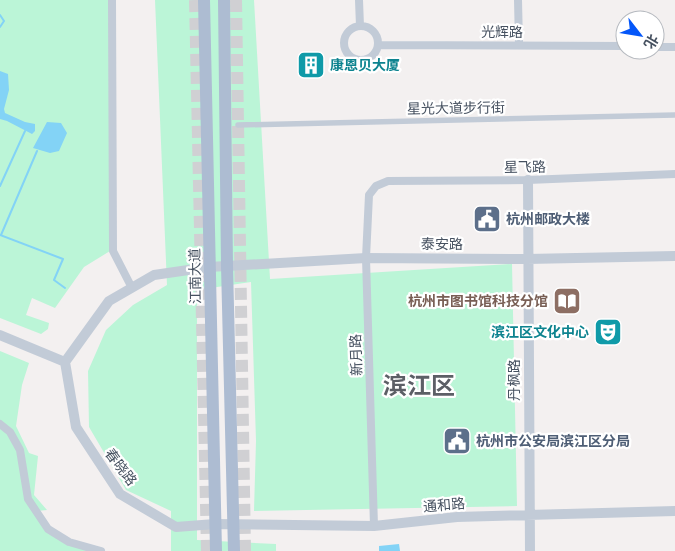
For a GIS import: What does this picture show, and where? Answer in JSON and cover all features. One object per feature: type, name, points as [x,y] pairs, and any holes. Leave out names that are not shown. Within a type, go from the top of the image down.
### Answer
[{"type":"main road","name":"江南大道","points":[[204,0],[216,551]]},
{"type":"main road","points":[[224,0],[234,551]]},
{"type":"street","points":[[112,0],[113,251],[132,288]]},
{"type":"street","points":[[359,0],[360,26]]},
{"type":"street","points":[[518,0],[519,44]]},
{"type":"street","points":[[355,26],[366,26],[371,29],[378,39],[378,45],[373,56],[363,61],[351,58],[343,44],[344,38],[350,29],[355,26]]},
{"type":"street","name":"光辉路","points":[[378,45],[615,46]]},
{"type":"street","name":"星光大道步行街","points":[[238,125],[675,116]]},
{"type":"street","name":"星飞路","points":[[376,186],[388,181],[528,180],[675,174]]},
{"type":"street","name":"丹枫路","points":[[528,180],[530,551]]},
{"type":"street","name":"新月路","points":[[374,526],[366,258],[369,195],[376,186]]},
{"type":"street","name":"泰安路","points":[[209,267],[366,258],[527,259],[675,256]]},
{"type":"street","points":[[0,335],[65,362],[109,302],[154,275],[209,267]]},
{"type":"street","name":"春晓路","points":[[65,362],[76,427],[120,494],[176,527],[215,524]]},
{"type":"street","points":[[0,424],[10,432],[20,450],[28,499],[48,529],[69,542],[100,551]]},
{"type":"street","name":"通和路","points":[[215,524],[374,526],[457,517],[675,511]]},
{"type":"green space","points":[[0,0],[110,0],[110,251],[84,267],[55,308],[32,298],[26,315],[49,323],[48,329],[41,334],[0,318]]},
{"type":"green space","points":[[155,0],[254,0],[270,279],[512,264],[517,506],[254,511],[256,441],[251,282],[197,290],[197,540],[276,544],[276,551],[171,551],[171,511],[126,490],[89,427],[88,371],[106,330],[133,305],[167,285]]},
{"type":"green space","points":[[0,351],[29,363],[22,385],[16,426],[29,453],[38,456],[34,495],[47,510],[37,511],[48,529],[69,542],[101,551],[0,551]]},
{"type":"water","points":[[0,71],[8,74],[9,90],[4,109],[5,113],[25,122],[35,124],[35,131],[32,134],[0,119]]},
{"type":"water","points":[[47,122],[61,123],[67,133],[59,151],[50,153],[33,148]]},
{"type":"water","points":[[399,544],[400,551],[379,551],[379,546]]},
{"type":"waterway","points":[[0,15],[4,21],[0,27]]},
{"type":"waterway","points":[[0,186],[25,131]]},
{"type":"waterway","points":[[1,235],[37,151]]},
{"type":"waterway","points":[[0,235],[63,259],[54,280],[65,288]]},
{"type":"tunnel","points":[[195,0],[207,551]]},
{"type":"tunnel","points":[[236,0],[245,551]]},
{"type":"place","name":"康恩贝大厦","points":[[311,65]]},
{"type":"place","name":"杭州邮政大楼","points":[[487,219]]},
{"type":"place","name":"杭州市图书馆科技分馆","points":[[567,301]]},
{"type":"place","name":"滨江区文化中心","points":[[608,332]]},
{"type":"place","name":"杭州市公安局滨江区分局","points":[[457,441]]},
{"type":"district","name":"滨江区","points":[[419,386]]}]
